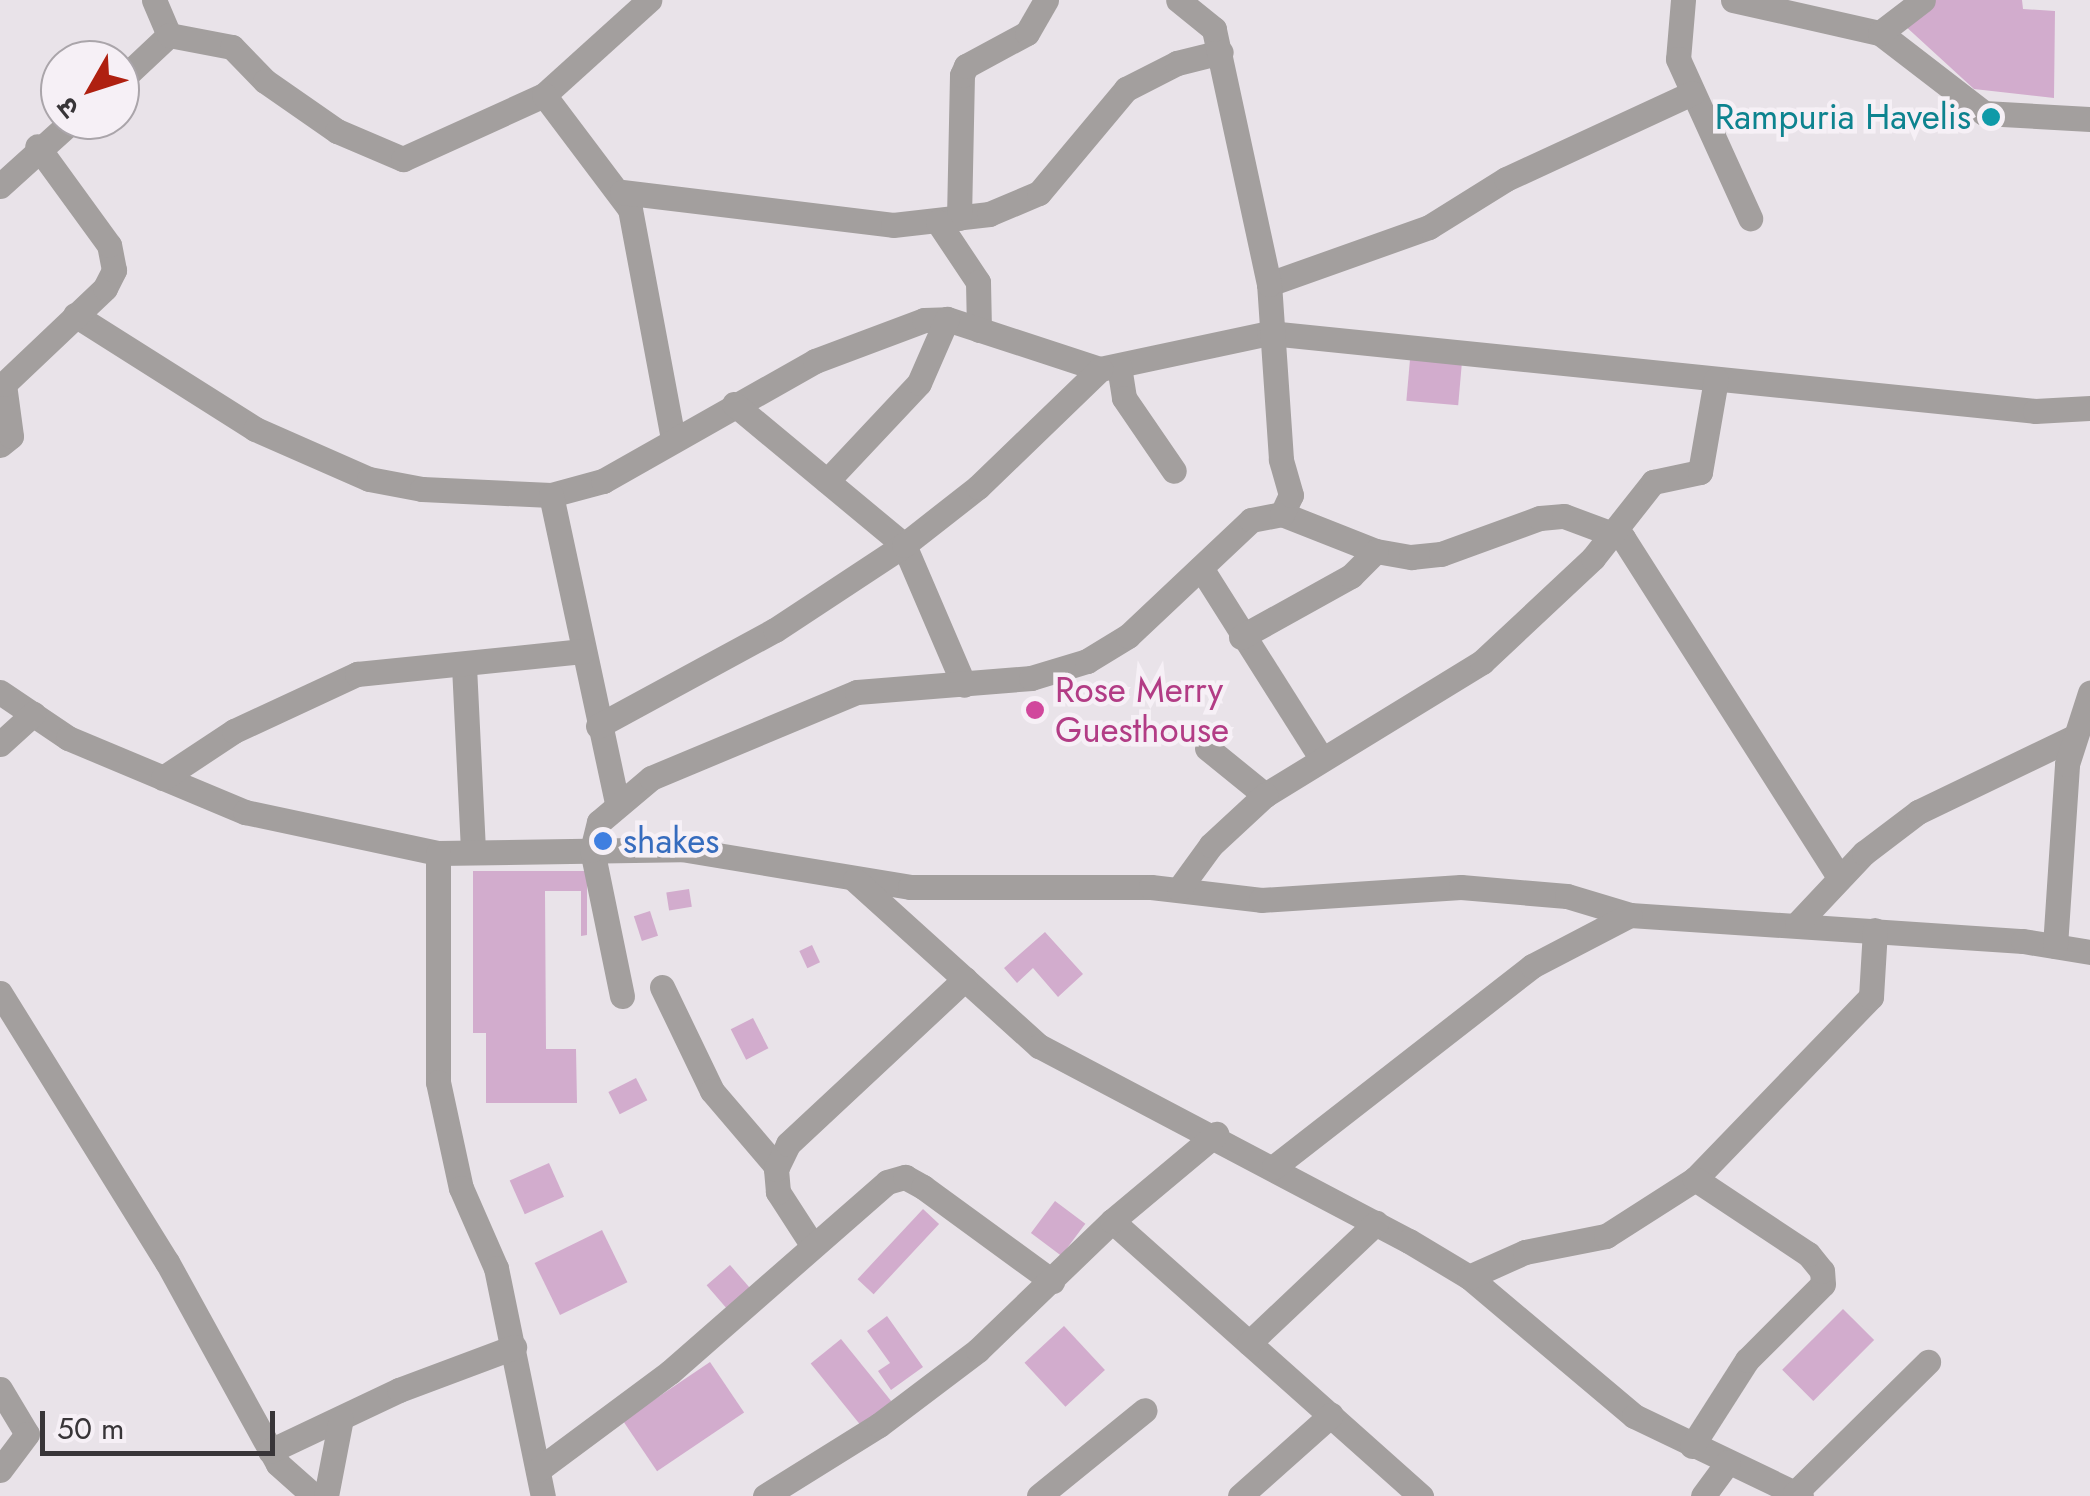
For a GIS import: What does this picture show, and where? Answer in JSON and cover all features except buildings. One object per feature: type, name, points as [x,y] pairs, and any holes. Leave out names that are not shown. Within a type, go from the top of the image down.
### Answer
[{"type":"street","points":[[154,0],[168,35]]},
{"type":"street","points":[[168,35],[232,48],[266,81],[336,131],[403,159],[544,94],[649,0]]},
{"type":"street","points":[[979,330],[978,282],[948,220],[962,74],[966,66],[1027,33],[1046,0]]},
{"type":"street","points":[[1178,0],[1214,29],[1269,284],[1269,332],[1291,495],[1282,514]]},
{"type":"street","points":[[1683,0],[1678,59],[1750,218]]},
{"type":"street","points":[[1880,33],[1923,0]]},
{"type":"street","points":[[1743,2],[1880,33],[1984,113],[2090,120]]},
{"type":"street","points":[[140,62],[168,35]]},
{"type":"street","points":[[622,192],[894,225],[948,220],[1020,204],[1038,193],[1126,89],[1177,63],[1221,52]]},
{"type":"street","points":[[1269,284],[1429,226],[1506,180],[1692,93]]},
{"type":"street","points":[[544,94],[622,192],[636,232],[673,439]]},
{"type":"street","points":[[0,186],[46,140]]},
{"type":"street","points":[[4,434],[4,384],[105,288],[114,270],[109,246],[38,146]]},
{"type":"street","points":[[75,316],[255,429],[369,479],[422,490],[551,495],[603,481],[734,404],[880,334],[947,320],[1110,367],[1269,332],[2035,410],[2090,408]]},
{"type":"street","points":[[827,481],[920,383],[947,320]]},
{"type":"street","points":[[1110,367],[1124,398],[1174,471]]},
{"type":"street","points":[[598,726],[775,630],[904,545],[978,487],[1110,367]]},
{"type":"street","points":[[1178,889],[1211,845],[1265,795],[1482,662],[1613,532],[1653,482],[1700,472],[1716,379]]},
{"type":"street","points":[[734,404],[904,545],[964,685]]},
{"type":"street","points":[[551,495],[598,726],[618,803]]},
{"type":"street","points":[[622,996],[592,850],[599,822],[651,778],[806,710],[857,692],[1031,678],[1088,662],[1128,636],[1251,520],[1282,514],[1376,551],[1441,554],[1540,518],[1564,516],[1613,532],[1638,557],[1839,877]]},
{"type":"street","points":[[1242,637],[1350,576],[1376,551]]},
{"type":"street","points":[[1201,568],[1321,758]]},
{"type":"street","points":[[164,778],[234,731],[357,674],[583,651]]},
{"type":"street","points":[[464,666],[473,852]]},
{"type":"street","points":[[0,692],[68,738],[245,812],[438,853],[681,848],[910,888],[1178,889],[1261,900],[1461,886],[1567,896],[1630,915],[1875,930],[2090,952]]},
{"type":"street","points":[[2054,946],[2060,832],[2074,737],[2090,694]]},
{"type":"street","points":[[0,744],[33,714]]},
{"type":"street","points":[[1797,924],[1839,877],[1918,812],[2074,737]]},
{"type":"street","points":[[1207,748],[1265,795]]},
{"type":"street","points":[[438,853],[438,1082],[461,1188],[496,1268],[541,1483],[864,1198],[905,1178],[1052,1281]]},
{"type":"street","points":[[854,880],[1039,1046],[1216,1134],[1468,1277],[1634,1416],[1798,1495],[1928,1362]]},
{"type":"street","points":[[1274,1166],[1532,966],[1630,915]]},
{"type":"street","points":[[1468,1277],[1524,1252],[1606,1236],[1695,1180],[1871,997],[1875,930]]},
{"type":"street","points":[[811,1244],[778,1192],[777,1167],[788,1144],[843,1087],[965,979]]},
{"type":"street","points":[[662,987],[712,1090],[777,1167]]},
{"type":"street","points":[[0,993],[176,1278],[270,1451],[314,1496]]},
{"type":"street","points":[[764,1496],[951,1372],[1112,1221],[1216,1134]]},
{"type":"street","points":[[1692,1446],[1747,1360],[1823,1284],[1822,1271],[1808,1254],[1695,1180]]},
{"type":"street","points":[[1112,1221],[1421,1496]]},
{"type":"street","points":[[1250,1343],[1376,1223]]},
{"type":"street","points":[[270,1451],[514,1347]]},
{"type":"street","points":[[0,1389],[27,1434],[0,1470]]},
{"type":"street","points":[[1039,1496],[1145,1410]]},
{"type":"street","points":[[1240,1496],[1330,1415]]},
{"type":"street","points":[[326,1496],[340,1418]]},
{"type":"street","points":[[1703,1496],[1728,1462]]},
{"type":"place","name":"Rampuria Havelis","points":[[1991,117]]},
{"type":"place","name":"Rose Merry Guesthouse","points":[[1035,710]]},
{"type":"place","name":"shakes","points":[[603,841]]}]
